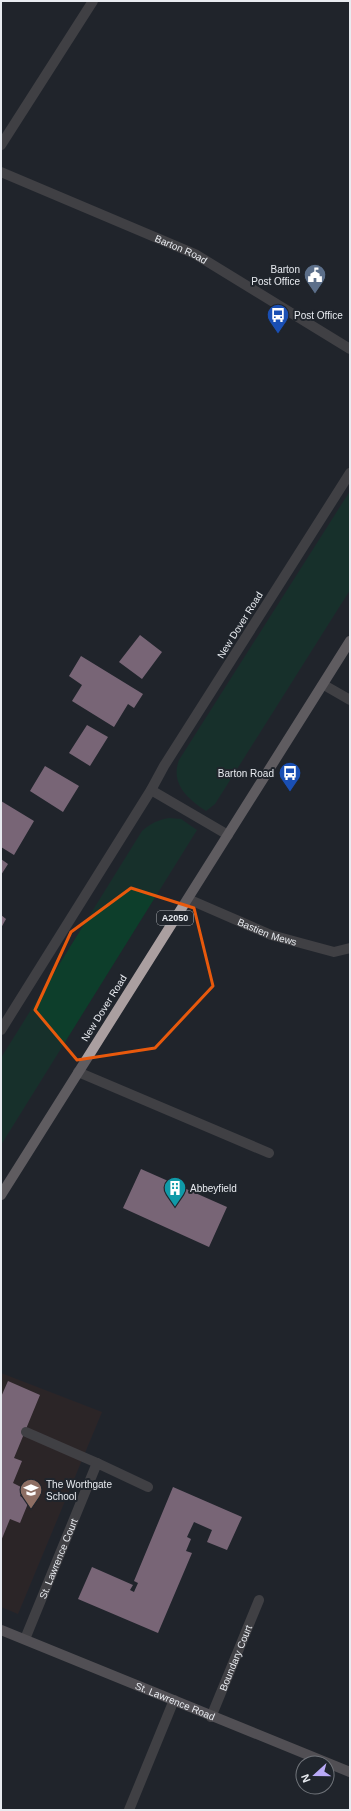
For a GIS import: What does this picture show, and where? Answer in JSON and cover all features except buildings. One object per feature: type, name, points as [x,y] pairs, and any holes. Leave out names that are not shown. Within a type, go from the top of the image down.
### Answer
[{"type":"main road","name":"New Dover Road","points":[[1,1195],[324,685],[350,641]]},
{"type":"main road","name":"St. Lawrence Road","points":[[1,1630],[174,1700],[211,1717],[350,1772]]},
{"type":"street","points":[[1,145],[93,1]]},
{"type":"street","name":"Barton Road","points":[[1,172],[195,254],[350,348]]},
{"type":"street","name":"New Dover Road","points":[[1,1030],[151,790],[168,760],[350,473]]},
{"type":"street","points":[[324,685],[350,700]]},
{"type":"street","points":[[151,790],[228,835]]},
{"type":"street","name":"Bastien Mews","points":[[188,899],[271,935],[334,952],[350,948]]},
{"type":"street","points":[[78,1072],[269,1153]]},
{"type":"street","points":[[26,1432],[148,1487]]},
{"type":"street","name":"St. Lawrence Court","points":[[25,1640],[97,1463]]},
{"type":"street","name":"Boundary Court","points":[[211,1717],[259,1600]]},
{"type":"street","points":[[129,1810],[174,1700]]},
{"type":"highlighted area","points":[[131,888],[194,908],[213,986],[155,1048],[77,1060],[35,1010],[71,932]]},
{"type":"shaded area","name":"The Worthgate School","points":[[1,1373],[102,1412],[18,1614],[1,1607]]},
{"type":"green space","points":[[350,491],[350,590],[215,804],[206,811],[187,796],[182,790],[177,776],[179,760]]},
{"type":"green space","points":[[169,818],[181,819],[197,830],[1,1145],[1,1058],[142,831],[155,822]]},
{"type":"place","name":"Barton Post Office","points":[[315,294]]},
{"type":"place","name":"Post Office","points":[[278,334]]},
{"type":"place","name":"Barton Road","points":[[290,792]]},
{"type":"place","name":"Abbeyfield","points":[[175,1208]]},
{"type":"place","name":"The Worthgate School","points":[[31,1510]]}]
